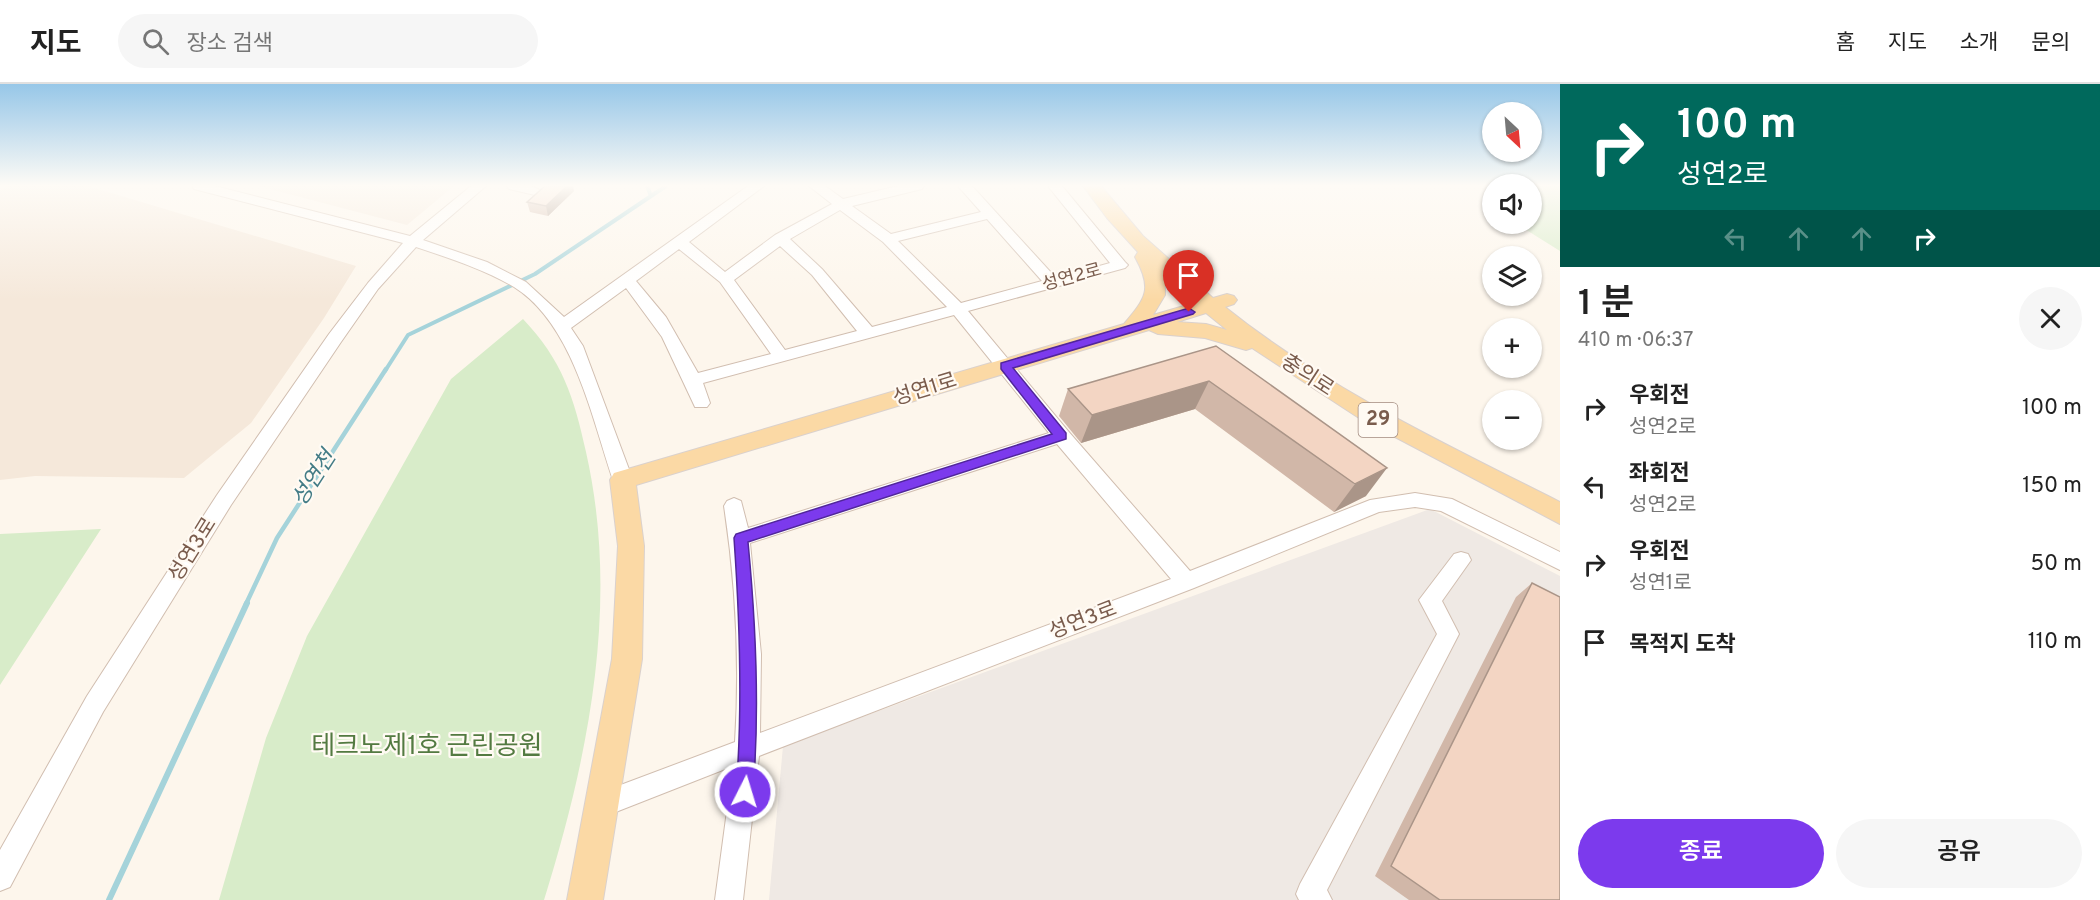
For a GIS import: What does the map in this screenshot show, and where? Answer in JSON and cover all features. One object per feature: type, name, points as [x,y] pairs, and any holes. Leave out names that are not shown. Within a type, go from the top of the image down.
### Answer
[{"type":"main road","name":"충의로","points":[[1124,224],[1147,251],[1175,266]]},
{"type":"main road","name":"충의로","points":[[1142,224],[1175,266],[1280,358],[1395,429],[1560,514]]},
{"type":"main road","points":[[1131,329],[1152,302],[1158,290],[1156,275],[1145,257],[1147,251]]},
{"type":"main road","name":"충의로","points":[[1218,303],[1364,395],[1560,496]]},
{"type":"main road","name":"성연1로","points":[[623,480],[1218,303]]},
{"type":"main road","points":[[1131,329],[1174,328],[1206,331],[1243,341],[1280,358]]},
{"type":"main road","points":[[585,900],[627,659],[631,546],[623,480]]},
{"type":"street","points":[[347,224],[413,241],[482,265],[513,280],[539,300],[563,326],[585,371],[623,480]]},
{"type":"street","name":"성연3로","points":[[0,877],[95,705],[224,500],[357,306],[413,241],[433,224]]},
{"type":"street","points":[[563,326],[705,224]]},
{"type":"street","points":[[725,279],[780,238],[806,224]]},
{"type":"street","points":[[869,224],[888,239],[958,309],[1061,436],[1185,582]]},
{"type":"street","points":[[888,239],[948,224]]},
{"type":"street","points":[[998,224],[1053,284]]},
{"type":"street","name":"성연2로","points":[[694,380],[1120,265],[1084,224]]},
{"type":"street","points":[[780,238],[817,272],[868,333]]},
{"type":"street","points":[[680,242],[725,279],[782,357]]},
{"type":"street","points":[[626,280],[642,296],[675,346],[694,380],[701,403]]},
{"type":"street","points":[[741,538],[1061,436]]},
{"type":"street","name":"성연3로","points":[[603,804],[1185,582],[1377,506],[1415,500],[1445,504],[1560,562]]},
{"type":"street","points":[[729,900],[743,814],[748,748],[748,622],[741,538],[734,506]]},
{"type":"street","points":[[1318,900],[1310,894],[1448,634],[1430,600],[1461,560]]},
{"type":"shaded area","points":[[0,224],[216,224],[356,266],[324,318],[251,423],[184,478],[35,476],[0,480]]},
{"type":"shaded area","points":[[1430,509],[1560,576],[1560,900],[769,900],[783,746]]},
{"type":"green space","points":[[1542,224],[1560,224],[1560,251],[1533,234],[1542,234]]},
{"type":"green space","name":"테크노제1호 근린공원","points":[[523,319],[548,349],[565,380],[577,414],[596,508],[600,565],[600,622],[595,678],[586,735],[560,846],[544,900],[219,900],[266,738],[307,636],[451,379]]},
{"type":"green space","points":[[101,529],[0,685],[0,534]]},
{"type":"building","points":[[1216,346],[1387,468],[1355,484],[1209,381],[1092,415],[1068,389]]},
{"type":"building","points":[[1532,583],[1560,597],[1560,900],[1440,900],[1391,866]]},
{"type":"waterway","name":"성연천","points":[[385,371],[408,335],[535,274],[609,224]]},
{"type":"waterway","name":"성연천","points":[[246,604],[277,538],[386,369]]},
{"type":"waterway","name":"성연천","points":[[109,900],[247,603]]},
{"type":"route","points":[[745,792],[749,738],[748,622],[741,538],[1061,436],[1005,366],[1189,312]]}]
